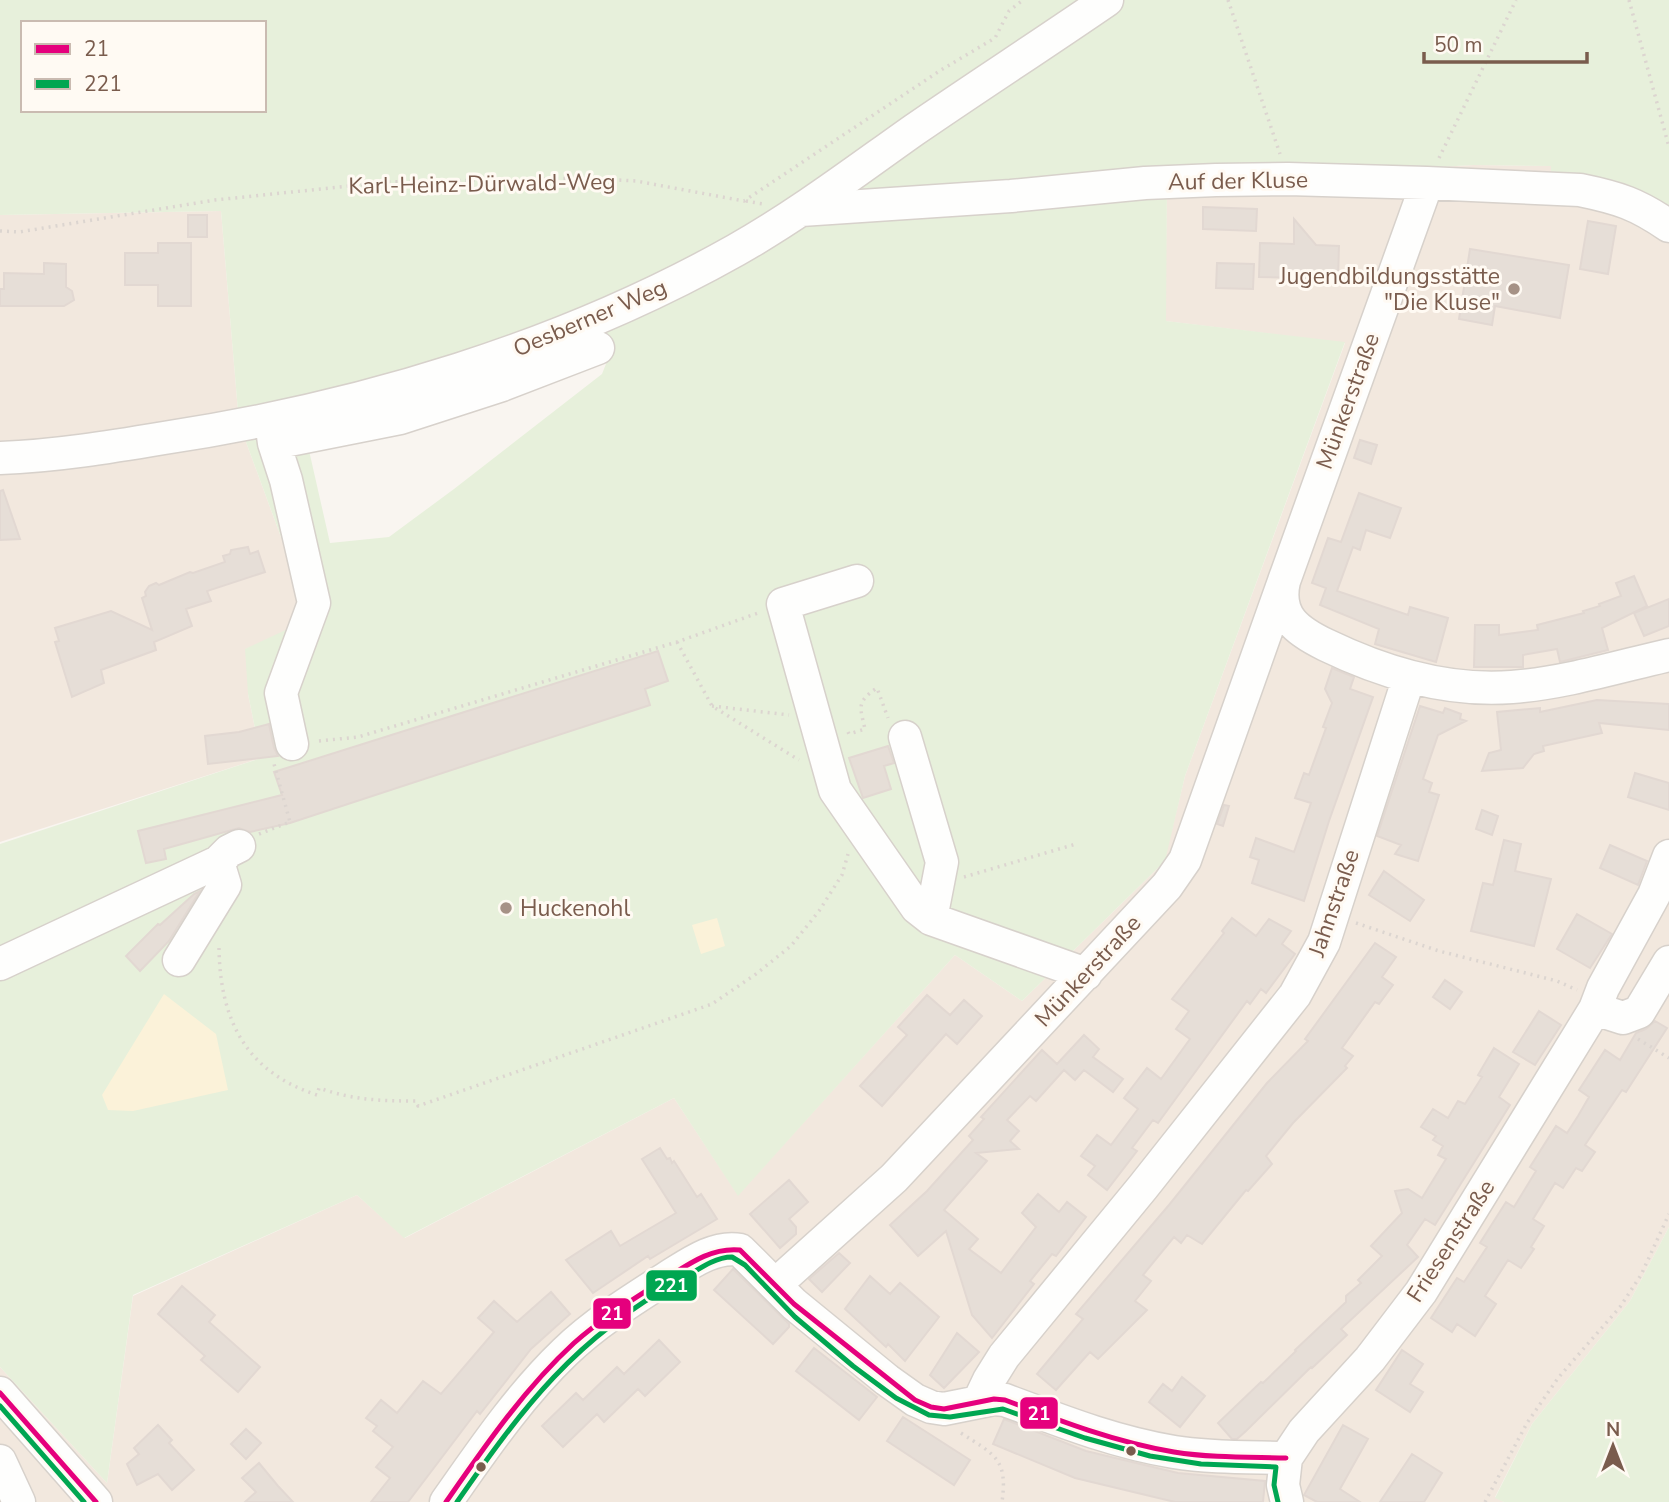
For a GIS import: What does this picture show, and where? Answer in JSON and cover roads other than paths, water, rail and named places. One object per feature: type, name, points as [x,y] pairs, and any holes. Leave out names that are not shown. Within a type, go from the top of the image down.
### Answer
[{"type":"street","name":"Oesberner Weg","points":[[0,458],[273,431],[366,398],[446,374],[657,292],[739,248],[799,210],[1107,0]]},
{"type":"street","name":"Auf der Kluse","points":[[799,210],[999,197],[1167,182],[1288,178],[1580,190],[1619,198],[1644,209],[1669,226]]},
{"type":"street","name":"Münkerstraße","points":[[775,1285],[894,1178],[1167,886],[1185,860],[1427,183]]},
{"type":"street","points":[[283,753],[281,693],[314,603],[273,431],[400,418],[502,385],[598,348]]},
{"type":"street","points":[[857,581],[783,604],[835,790],[917,908],[931,919],[1086,974]]},
{"type":"street","points":[[1283,586],[1285,612],[1301,630],[1347,655],[1409,677],[1438,683],[1510,687],[1588,675],[1669,655]]},
{"type":"street","name":"Jahnstraße","points":[[979,1401],[1004,1356],[1143,1187],[1295,995],[1324,942],[1409,677]]},
{"type":"street","points":[[905,737],[942,862],[931,919]]},
{"type":"street","points":[[0,964],[228,854],[225,885],[179,960]]},
{"type":"street","name":"Friesenstraße","points":[[1286,1458],[1304,1432],[1370,1359],[1421,1292],[1596,1006],[1654,895],[1669,856]]},
{"type":"street","points":[[1596,1006],[1623,1018],[1639,1012],[1669,962]]},
{"type":"street","points":[[446,1502],[543,1374],[566,1351],[620,1308],[681,1269],[723,1249],[733,1248],[746,1254],[794,1304],[853,1353],[930,1407],[944,1409],[979,1401],[1005,1400],[1109,1438],[1177,1452],[1286,1458],[1283,1485],[1287,1502]]},
{"type":"street","points":[[0,1394],[96,1502]]},
{"type":"street","points":[[0,1461],[19,1502]]},
{"type":"place","name":"Jugendbildungsstätte \"Die Kluse\"","points":[[1514,289]]},
{"type":"place","name":"Huckenohl","points":[[506,908]]}]
